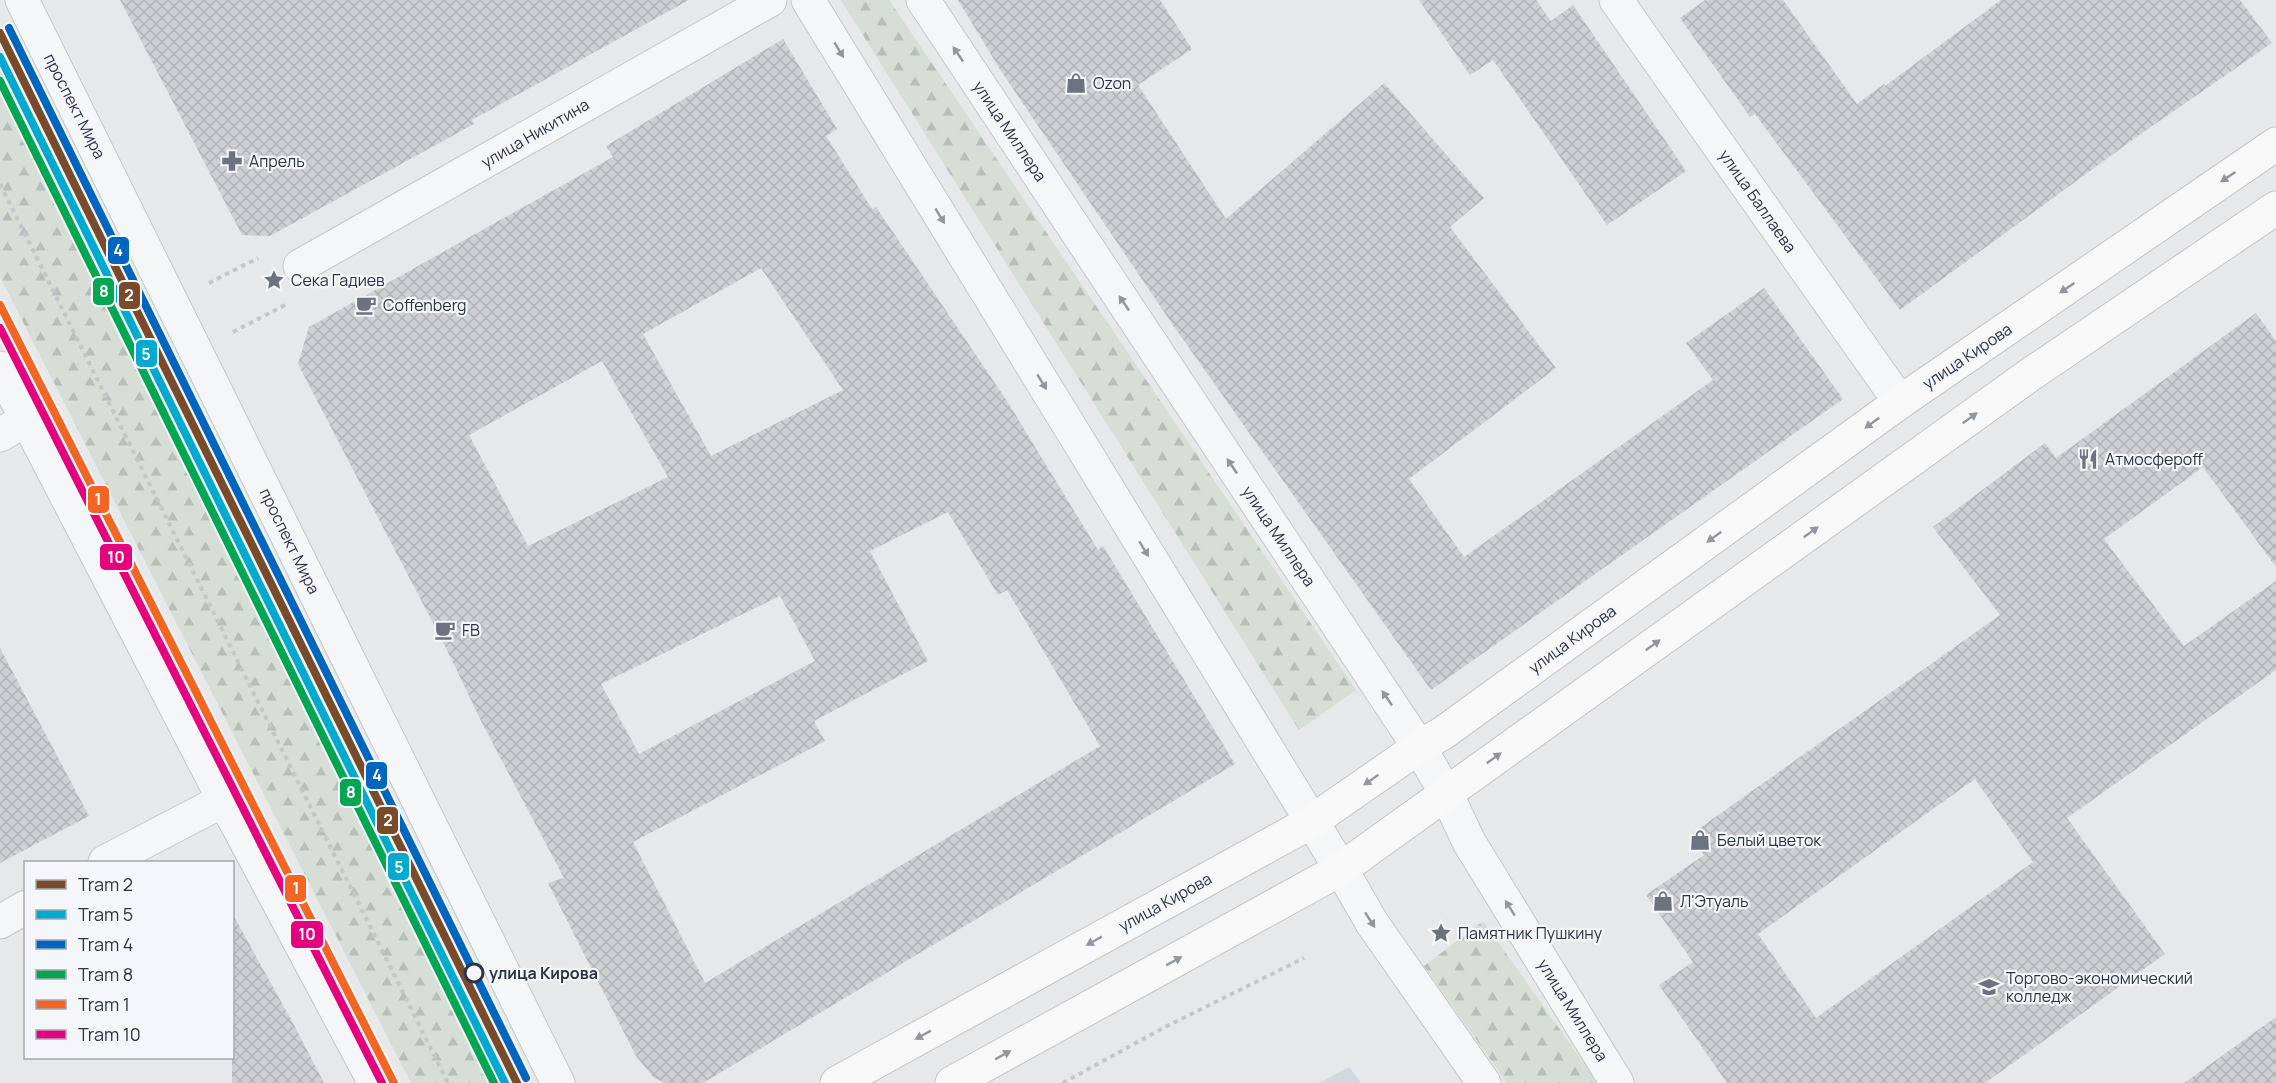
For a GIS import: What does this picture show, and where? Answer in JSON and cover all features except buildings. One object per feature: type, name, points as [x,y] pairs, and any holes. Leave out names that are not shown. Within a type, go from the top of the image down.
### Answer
[{"type":"main road","name":"улица Кирова","points":[[837,1083],[1311,822],[1419,747],[1443,733],[1900,402],[2276,144]]},
{"type":"main road","points":[[952,1083],[1341,869],[2031,374],[2276,208]]},
{"type":"street","name":"проспект Мира","points":[[22,0],[174,302],[382,731],[558,1083]]},
{"type":"street","name":"улица Никитина","points":[[300,266],[770,0]]},
{"type":"street","points":[[808,0],[1372,923],[1484,1083]]},
{"type":"street","name":"улица Миллера","points":[[922,0],[1419,747],[1446,793],[1469,842],[1617,1083]]},
{"type":"street","name":"улица Баллаева","points":[[1616,0],[1900,402]]},
{"type":"street","points":[[0,368],[14,427],[224,800],[375,1083]]},
{"type":"street","points":[[107,861],[224,800]]},
{"type":"street","points":[[0,922],[24,908]]},
{"type":"path","points":[[0,184],[448,1083]]},
{"type":"path","points":[[174,302],[288,243],[313,290],[198,351]]},
{"type":"path","points":[[1063,1083],[1165,1027],[1304,958]]},
{"type":"shaded area","points":[[1349,1067],[1361,1083],[1319,1083]]},
{"type":"green space","points":[[841,0],[889,0],[1356,690],[1299,730]]},
{"type":"green space","points":[[0,66],[496,1083],[411,1083],[0,277]]},
{"type":"green space","points":[[1483,921],[1598,1083],[1507,1083],[1424,966]]},
{"type":"tram line","name":"4","points":[[9,28],[526,1078]]},
{"type":"tram line","name":"2","points":[[0,33],[517,1083]]},
{"type":"tram line","name":"5","points":[[0,57],[505,1083]]},
{"type":"tram line","name":"8","points":[[0,81],[494,1083]]},
{"type":"tram line","name":"1","points":[[0,305],[394,1083]]},
{"type":"tram line","name":"10","points":[[0,328],[382,1083]]},
{"type":"place","name":"Ozon","points":[[1076,83]]},
{"type":"place","name":"Апрель","points":[[232,161]]},
{"type":"place","name":"Сека Гадиев","points":[[274,280]]},
{"type":"place","name":"Coffenberg","points":[[366,305]]},
{"type":"place","name":"Атмосферoff","points":[[2088,459]]},
{"type":"place","name":"FB","points":[[445,630]]},
{"type":"place","name":"Белый цветок","points":[[1700,840]]},
{"type":"place","name":"Л'Этуаль","points":[[1663,901]]},
{"type":"place","name":"Памятник Пушкину","points":[[1441,933]]},
{"type":"place","name":"улица Кирова","points":[[474,973]]},
{"type":"place","name":"Торгово-экономический колледж","points":[[1989,987]]}]
